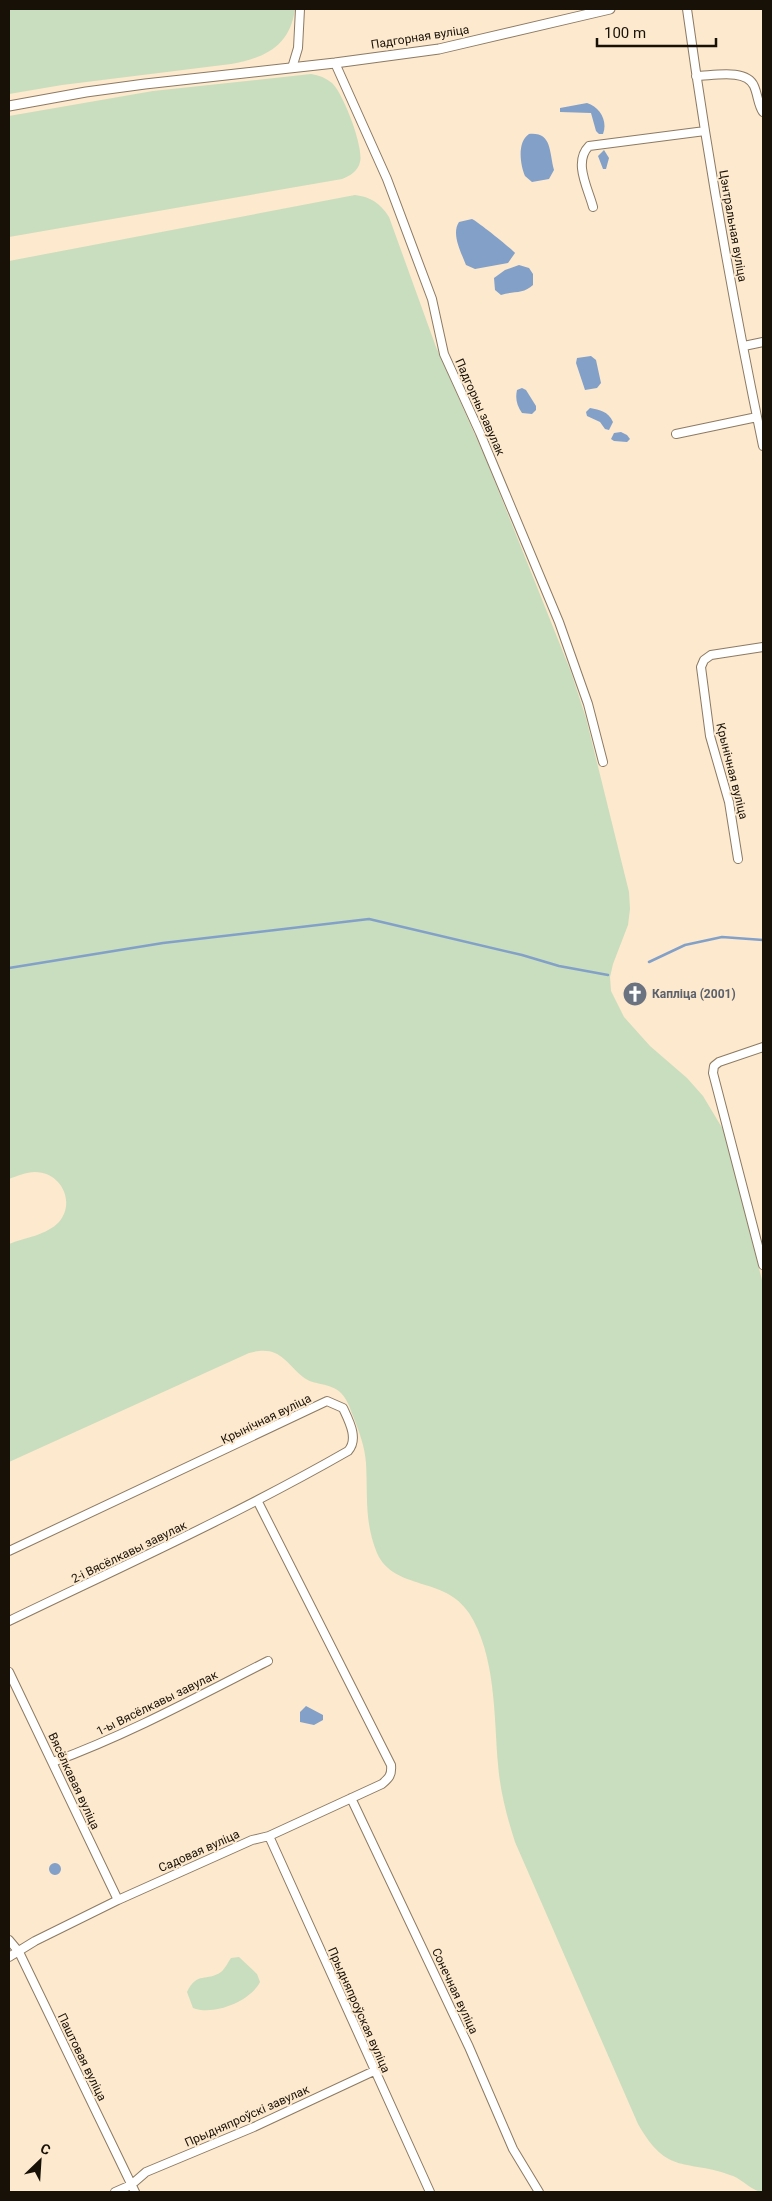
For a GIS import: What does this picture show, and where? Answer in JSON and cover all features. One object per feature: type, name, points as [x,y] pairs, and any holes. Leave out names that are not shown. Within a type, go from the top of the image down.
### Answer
[{"type":"street","points":[[292,68],[298,48],[300,9]]},
{"type":"street","name":"Падгорная вуліца","points":[[9,106],[125,86],[334,63],[456,46],[610,9]]},
{"type":"street","name":"Цэнтральная вуліца","points":[[687,9],[705,131],[763,446]]},
{"type":"street","name":"Падгорны завулак","points":[[334,63],[387,179],[432,299],[444,354],[480,433],[559,622],[588,704],[603,762]]},
{"type":"street","points":[[696,76],[739,75],[749,79],[754,85],[763,112]]},
{"type":"street","points":[[593,207],[581,164],[584,152],[590,146],[705,131]]},
{"type":"street","points":[[744,346],[763,342]]},
{"type":"street","points":[[676,434],[757,417]]},
{"type":"street","name":"Крынічная вуліца","points":[[738,859],[729,802],[710,736],[702,667],[704,660],[711,655],[763,647]]},
{"type":"street","points":[[763,1047],[726,1059],[714,1066],[715,1083],[763,1265]]},
{"type":"street","name":"Крынічная вуліца","points":[[9,1551],[327,1401],[343,1408],[354,1439],[353,1446],[348,1452],[258,1502]]},
{"type":"street","name":"2-і Вясёлкавы завулак","points":[[9,1621],[116,1572],[258,1502]]},
{"type":"street","name":"Садовая вуліца","points":[[9,1957],[35,1940],[118,1900],[252,1840],[269,1836],[382,1784],[389,1778],[392,1772],[391,1765],[258,1502]]},
{"type":"street","name":"1-ы Вясёлкавы завулак","points":[[53,1762],[84,1751],[156,1718],[268,1661]]},
{"type":"street","name":"Вясёлкавая вуліца","points":[[9,1672],[118,1900]]},
{"type":"street","name":"Сонечная вуліца","points":[[351,1798],[469,2048],[514,2149],[539,2192]]},
{"type":"street","name":"Прыдняпроўская вуліца","points":[[269,1836],[430,2192]]},
{"type":"street","name":"Паштовая вуліца","points":[[9,1940],[19,1952],[133,2189]]},
{"type":"street","name":"Прыдняпроўскі завулак","points":[[133,2189],[146,2172],[254,2127],[374,2071]]},
{"type":"street","points":[[115,2192],[133,2189]]},
{"type":"green space","points":[[9,9],[295,9],[288,32],[282,41],[265,54],[255,58],[231,64],[62,85],[9,94]]},
{"type":"green space","points":[[311,74],[322,77],[332,83],[342,97],[352,121],[359,145],[360,162],[356,171],[348,176],[342,179],[9,237],[9,116],[153,91]]},
{"type":"green space","points":[[355,195],[366,197],[375,202],[389,217],[436,347],[487,462],[571,672],[586,718],[629,892],[630,909],[628,925],[613,964],[610,977],[611,991],[624,1017],[650,1046],[687,1078],[703,1096],[724,1131],[763,1284],[763,2192],[756,2190],[733,2176],[669,2159],[649,2141],[638,2124],[515,1842],[500,1784],[492,1686],[489,1667],[478,1630],[469,1613],[459,1601],[447,1593],[395,1573],[385,1565],[377,1553],[368,1519],[364,1451],[349,1407],[341,1393],[332,1387],[307,1380],[285,1360],[274,1353],[259,1351],[249,1353],[9,1462],[9,1244],[42,1233],[59,1222],[64,1214],[66,1197],[59,1183],[44,1173],[25,1173],[9,1179],[9,261]]},
{"type":"green space","points":[[239,1957],[257,1974],[260,1982],[255,1989],[240,2001],[220,2009],[201,2010],[193,2008],[187,1992],[195,1981],[216,1975],[221,1972],[231,1958]]},
{"type":"water","points":[[587,103],[596,108],[602,115],[604,120],[603,134],[599,134],[596,131],[591,113],[560,112],[560,108]]},
{"type":"water","points":[[529,134],[542,136],[548,144],[554,170],[549,179],[532,182],[525,176],[521,160],[521,148]]},
{"type":"water","points":[[604,150],[609,158],[606,169],[603,169],[598,156]]},
{"type":"water","points":[[472,219],[515,253],[508,263],[475,269],[466,265],[456,232],[459,222]]},
{"type":"water","points":[[519,265],[529,268],[533,274],[533,285],[522,291],[501,295],[495,290],[494,278],[505,270]]},
{"type":"water","points":[[591,356],[596,360],[601,383],[597,388],[585,390],[576,363],[577,358]]},
{"type":"water","points":[[522,388],[526,390],[536,406],[536,410],[532,414],[522,413],[518,405],[517,390]]},
{"type":"water","points":[[590,408],[600,410],[609,415],[613,422],[609,430],[605,429],[600,422],[587,416],[586,412]]},
{"type":"water","points":[[621,432],[630,439],[627,442],[611,439],[614,433]]},
{"type":"water","points":[[306,1706],[323,1715],[323,1720],[314,1725],[300,1722],[300,1712]]},
{"type":"water","points":[[53,1863],[57,1863],[61,1869],[57,1875],[53,1875],[49,1871],[49,1867]]},
{"type":"waterway","points":[[9,968],[163,943],[369,919],[522,955],[559,966],[608,975]]},
{"type":"waterway","points":[[649,962],[685,945],[722,937],[763,940]]},
{"type":"place","name":"Капліца (2001)","points":[[635,994]]}]
